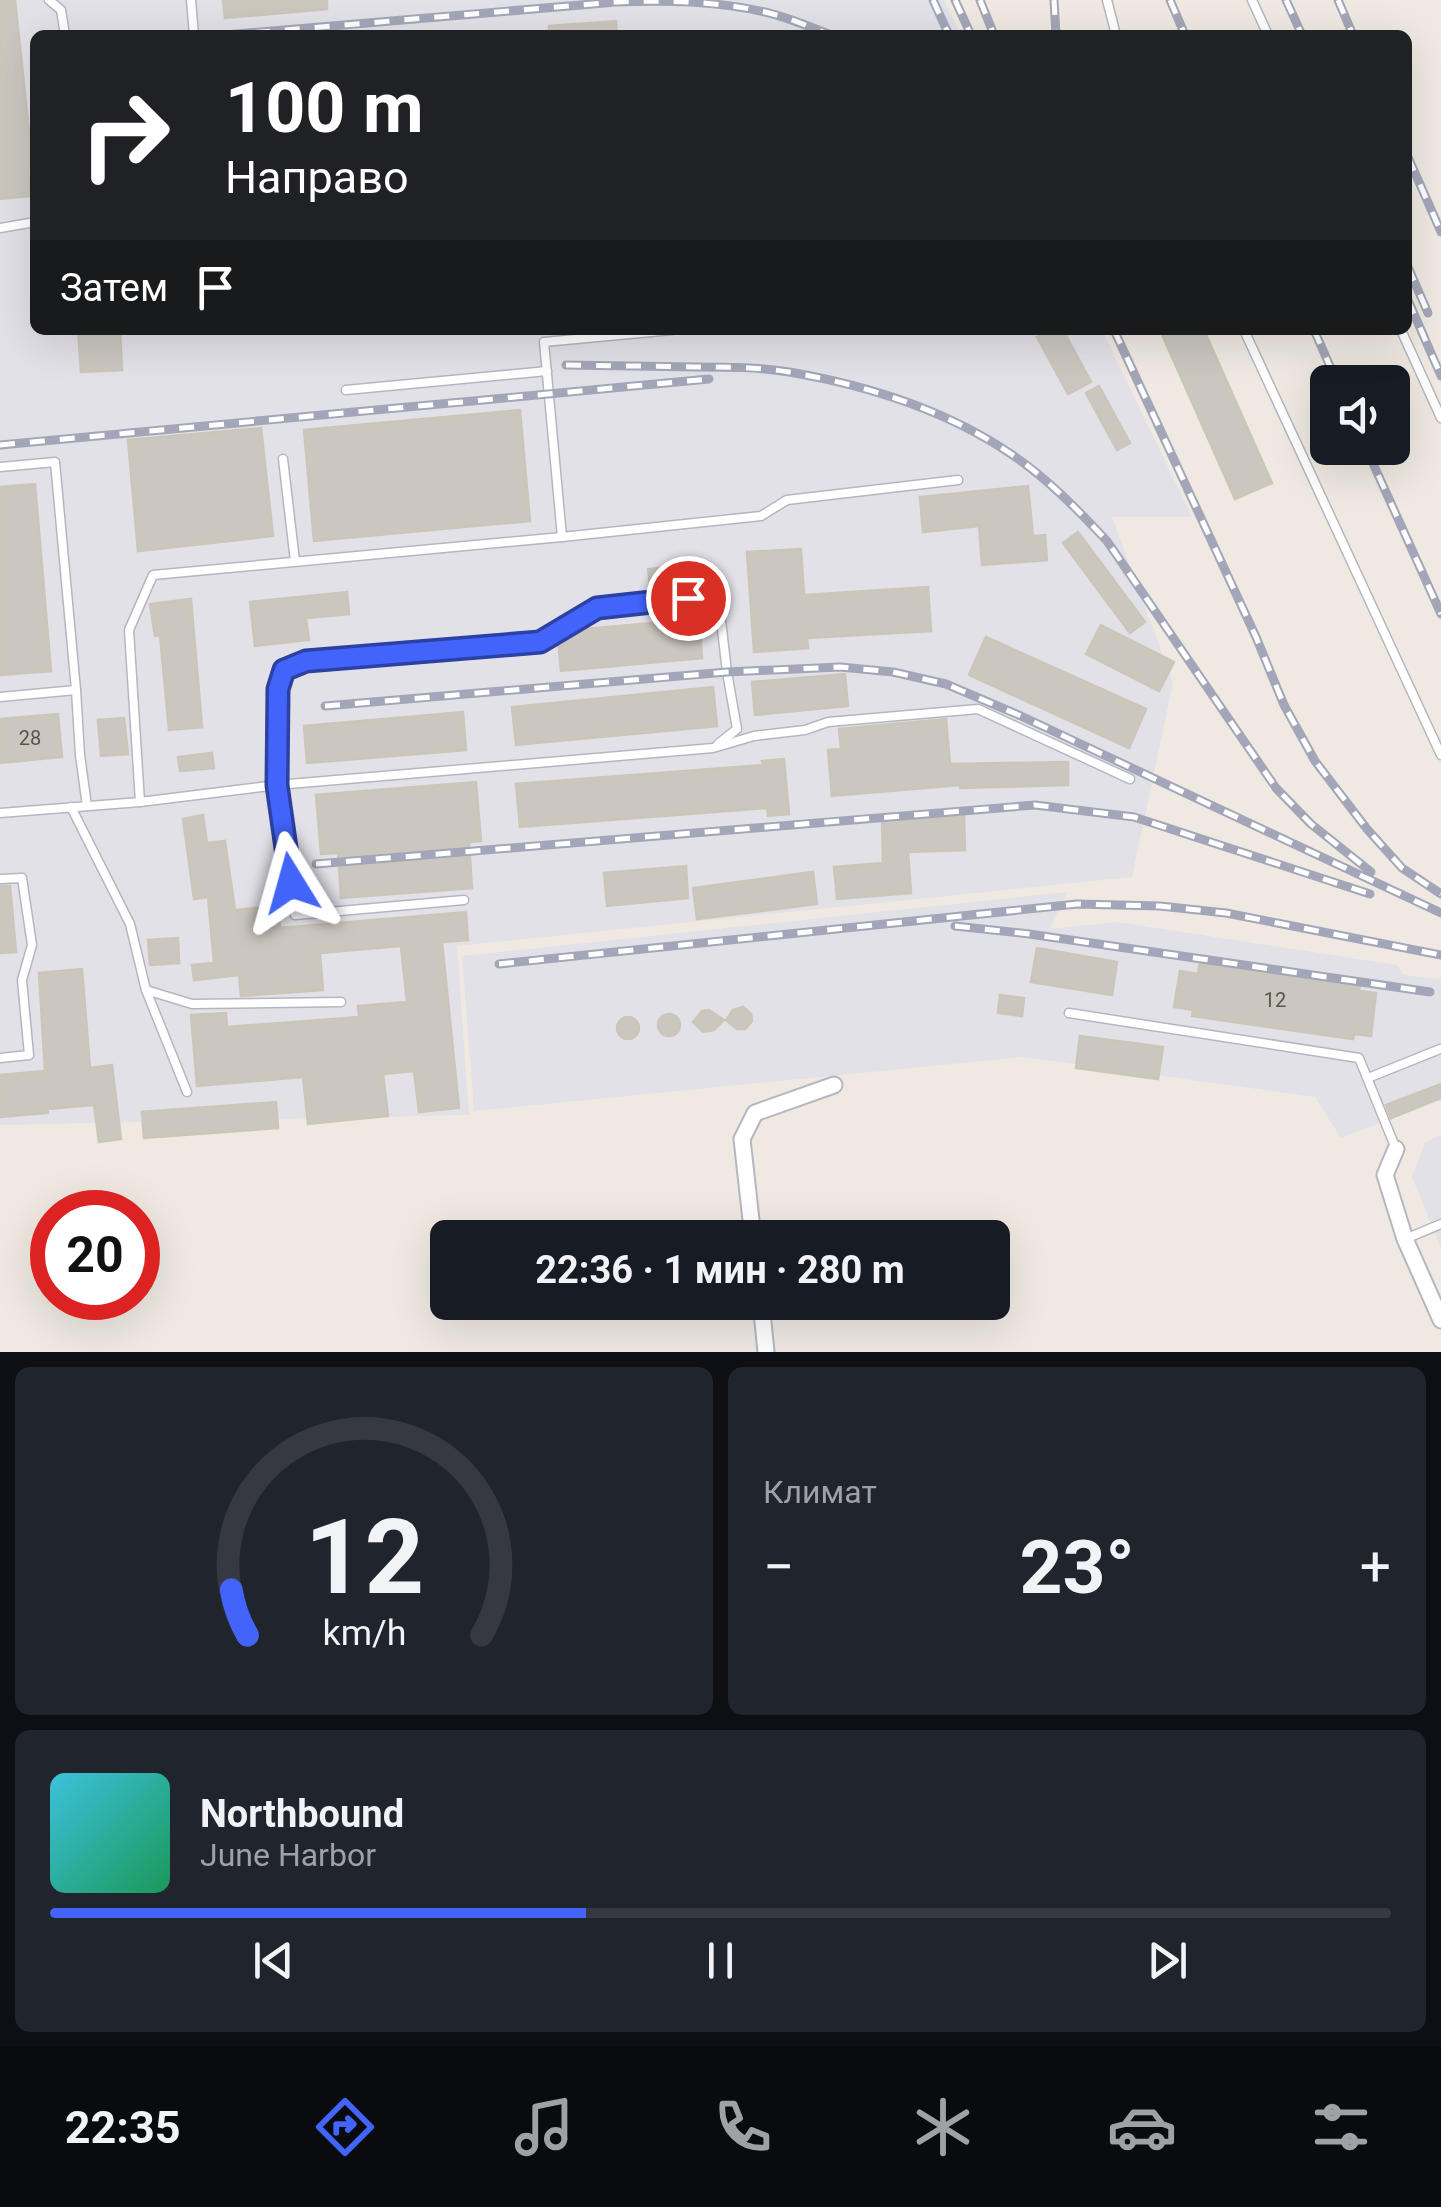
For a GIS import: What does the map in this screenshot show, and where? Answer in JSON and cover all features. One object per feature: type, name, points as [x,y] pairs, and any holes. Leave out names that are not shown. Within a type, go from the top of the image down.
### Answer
[{"type":"street","points":[[752,1220],[742,1139],[754,1114],[834,1086]]},
{"type":"street","points":[[1396,1149],[1385,1175],[1405,1239],[1441,1320]]},
{"type":"street","points":[[763,1320],[766,1352]]},
{"type":"lane","points":[[49,0],[61,10],[64,30]]},
{"type":"lane","points":[[191,0],[194,30]]},
{"type":"lane","points":[[1107,0],[1115,30]]},
{"type":"lane","points":[[1252,0],[1266,30]]},
{"type":"lane","points":[[0,228],[30,223]]},
{"type":"lane","points":[[562,537],[544,342],[619,335]]},
{"type":"lane","points":[[1246,335],[1441,755]]},
{"type":"lane","points":[[1403,335],[1441,418]]},
{"type":"lane","points":[[346,390],[547,371]]},
{"type":"lane","points":[[283,459],[295,561]]},
{"type":"lane","points":[[0,467],[55,462],[87,806]]},
{"type":"lane","points":[[140,802],[129,630],[153,575],[761,516],[787,500],[958,480]]},
{"type":"lane","points":[[464,900],[295,915],[277,785],[278,689],[284,670],[306,661],[540,642],[597,608],[718,596],[737,729],[713,748]]},
{"type":"lane","points":[[0,698],[76,690]]},
{"type":"lane","points":[[0,812],[713,748],[828,722],[978,709],[1130,779]]},
{"type":"lane","points":[[71,807],[130,924],[146,990],[188,1092]]},
{"type":"lane","points":[[0,879],[22,878],[32,945],[22,980],[29,1055],[0,1058]]},
{"type":"lane","points":[[146,990],[192,1004],[341,1002]]},
{"type":"lane","points":[[1069,1013],[1359,1058],[1396,1149]]},
{"type":"lane","points":[[1368,1078],[1440,1049]]},
{"type":"lane","points":[[1405,1239],[1441,1224]]},
{"type":"shaded area","points":[[0,0],[944,0],[959,30],[30,30],[30,335],[1104,335],[1192,517],[1112,517],[1173,683],[1132,877],[457,946],[469,1115],[0,1125]]},
{"type":"shaded area","points":[[1067,892],[1050,929],[1117,922],[1397,965],[1404,975],[1441,979],[1441,1100],[1341,1138],[1315,1097],[1024,1057],[474,1111],[462,956]]},
{"type":"shaded area","points":[[1441,1135],[1441,1248],[1412,1177],[1425,1142]]},
{"type":"building","points":[[0,0],[15,0],[30,131],[30,196],[0,199]]},
{"type":"building","points":[[223,0],[327,0],[327,9],[225,18]]},
{"type":"building","points":[[616,21],[617,30],[549,30],[549,26]]},
{"type":"building","points":[[78,335],[120,335],[122,370],[81,372]]},
{"type":"building","points":[[1066,335],[1091,382],[1068,394],[1037,337]]},
{"type":"building","points":[[1162,335],[1206,335],[1272,483],[1235,499]]},
{"type":"building","points":[[1099,386],[1130,443],[1117,450],[1086,393]]},
{"type":"building","points":[[520,410],[530,521],[314,541],[304,430]]},
{"type":"building","points":[[261,428],[273,536],[138,551],[128,440]]},
{"type":"building","points":[[35,484],[51,671],[0,675],[0,487]]},
{"type":"building","points":[[1028,486],[1033,536],[1045,535],[1047,560],[982,565],[979,526],[923,532],[920,497]]},
{"type":"building","points":[[1078,532],[1145,622],[1130,633],[1063,543]]},
{"type":"building","points":[[801,549],[804,595],[928,587],[931,631],[807,638],[808,648],[754,652],[747,552]]},
{"type":"building","points":[[710,563],[712,587],[651,593],[648,569]]},
{"type":"building","points":[[347,592],[349,614],[306,618],[309,640],[255,646],[250,602]]},
{"type":"building","points":[[191,599],[202,727],[169,730],[160,635],[155,636],[150,604]]},
{"type":"building","points":[[699,619],[702,658],[561,671],[558,640],[573,630]]},
{"type":"building","points":[[1101,625],[1174,662],[1159,691],[1086,654]]},
{"type":"building","points":[[986,637],[1146,709],[1129,748],[969,675]]},
{"type":"building","points":[[845,674],[848,706],[755,715],[752,682]]},
{"type":"building","points":[[713,687],[717,726],[516,745],[512,707]]},
{"type":"building","points":[[463,712],[466,750],[307,763],[304,726]]},
{"type":"building","points":[[58,714],[62,757],[0,763],[0,719]]},
{"type":"building","points":[[124,718],[128,754],[101,756],[98,720]]},
{"type":"building","points":[[946,719],[950,764],[1068,762],[1068,785],[960,785],[832,796],[828,750],[841,749],[839,729]]},
{"type":"building","points":[[212,753],[214,768],[180,771],[178,757]]},
{"type":"building","points":[[784,759],[789,814],[768,816],[767,808],[520,827],[516,784],[763,765],[762,761]]},
{"type":"building","points":[[476,782],[481,841],[469,842],[472,888],[341,898],[338,853],[321,854],[316,795]]},
{"type":"building","points":[[203,815],[207,843],[225,841],[235,910],[278,906],[280,928],[466,912],[468,940],[442,942],[459,1108],[419,1112],[414,1071],[383,1074],[388,1116],[308,1124],[303,1077],[197,1086],[191,1015],[226,1013],[227,1027],[359,1017],[358,1006],[407,1002],[401,946],[320,953],[323,990],[241,996],[239,975],[194,980],[192,965],[214,963],[208,897],[194,899],[183,819]]},
{"type":"building","points":[[964,816],[965,850],[908,852],[911,893],[837,899],[834,867],[883,863],[882,818]]},
{"type":"building","points":[[686,866],[688,898],[607,906],[604,873]]},
{"type":"building","points":[[813,872],[817,904],[697,919],[693,888]]},
{"type":"building","points":[[0,886],[10,886],[16,952],[0,953]]},
{"type":"building","points":[[178,938],[179,963],[150,965],[148,940]]},
{"type":"building","points":[[1037,948],[1117,962],[1112,995],[1031,982]]},
{"type":"building","points":[[1200,962],[1360,984],[1359,991],[1376,993],[1371,1036],[1354,1034],[1353,1039],[1192,1016],[1193,1010],[1174,1007],[1180,971],[1198,974]]},
{"type":"building","points":[[82,969],[90,1068],[112,1065],[121,1139],[99,1142],[94,1105],[0,1117],[0,1075],[45,1071],[39,973]]},
{"type":"building","points":[[1000,995],[1024,998],[1022,1016],[998,1013]]},
{"type":"building","points":[[743,1007],[752,1021],[745,1029],[737,1029],[726,1020],[733,1010]]},
{"type":"building","points":[[709,1010],[724,1020],[714,1030],[703,1032],[693,1022],[702,1011]]},
{"type":"building","points":[[665,1014],[673,1014],[680,1025],[673,1036],[665,1036],[658,1029],[658,1021]]},
{"type":"building","points":[[624,1017],[632,1017],[639,1028],[632,1039],[624,1039],[617,1032],[617,1024]]},
{"type":"building","points":[[1080,1036],[1163,1047],[1158,1079],[1076,1068]]},
{"type":"building","points":[[1441,1084],[1441,1098],[1391,1118],[1386,1105]]},
{"type":"building","points":[[276,1102],[278,1128],[144,1138],[142,1112]]},
{"type":"railway","points":[[933,0],[947,30]]},
{"type":"railway","points":[[955,0],[969,30]]},
{"type":"railway","points":[[980,0],[992,30]]},
{"type":"railway","points":[[1054,0],[1056,30]]},
{"type":"railway","points":[[1170,0],[1183,30]]},
{"type":"railway","points":[[1286,0],[1300,30]]},
{"type":"railway","points":[[1338,0],[1351,30]]},
{"type":"railway","points":[[284,30],[654,1],[746,8],[817,30]]},
{"type":"railway","points":[[1412,166],[1441,232]]},
{"type":"railway","points":[[1412,276],[1428,313]]},
{"type":"railway","points":[[1412,309],[1441,376]]},
{"type":"railway","points":[[1116,335],[1284,705],[1315,761],[1402,868],[1441,894]]},
{"type":"railway","points":[[1316,335],[1329,365]]},
{"type":"railway","points":[[566,365],[778,370],[904,401],[986,438],[1050,484],[1107,541],[1276,788],[1311,824],[1371,872]]},
{"type":"railway","points":[[0,445],[709,379]]},
{"type":"railway","points":[[1374,465],[1441,614]]},
{"type":"railway","points":[[325,706],[727,672],[840,667],[893,672],[946,684],[1021,716],[1441,913]]},
{"type":"railway","points":[[316,864],[1035,805],[1134,817],[1370,894]]},
{"type":"railway","points":[[499,964],[1077,904],[1160,906],[1226,913],[1441,955]]},
{"type":"railway","points":[[955,926],[1430,992]]},
{"type":"route","points":[[291,883],[277,785],[278,689],[284,670],[306,661],[540,642],[597,608],[688,598]]}]
